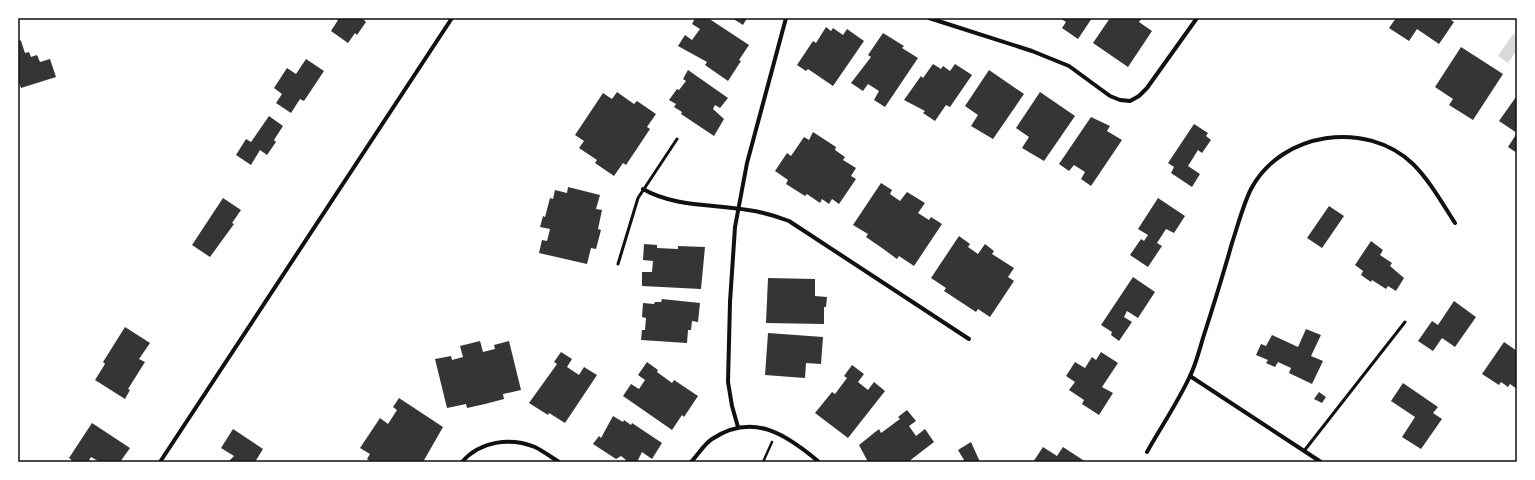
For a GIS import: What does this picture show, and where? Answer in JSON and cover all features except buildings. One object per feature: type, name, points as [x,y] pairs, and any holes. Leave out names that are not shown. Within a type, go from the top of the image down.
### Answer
[{"type":"street","points":[[160,462],[452,18]]},
{"type":"street","points":[[738,427],[732,406],[728,382],[730,302],[735,227],[747,163],[786,18]]},
{"type":"street","points":[[929,18],[1032,52],[1069,66],[1110,96],[1120,100],[1130,101],[1139,96],[1147,88],[1196,18]]},
{"type":"street","points":[[1147,452],[1190,376],[1251,189],[1266,167],[1282,154],[1310,140],[1341,137],[1364,138],[1389,148],[1412,163],[1430,184],[1455,223]]},
{"type":"street","points":[[643,189],[669,200],[738,208],[769,214],[789,221],[969,339]]},
{"type":"street","points":[[1190,376],[1321,462]]},
{"type":"street","points":[[691,462],[711,440],[738,427],[756,426],[777,433],[819,462]]},
{"type":"street","points":[[462,462],[479,448],[504,441],[520,442],[536,448],[559,462]]},
{"type":"lane","points":[[618,264],[634,207],[643,189],[677,139]]},
{"type":"lane","points":[[1304,451],[1405,322]]},
{"type":"path","points":[[763,462],[772,442]]},
{"type":"shaded area","points":[[1513,34],[1517,36],[1517,50],[1508,63],[1498,56]]}]
